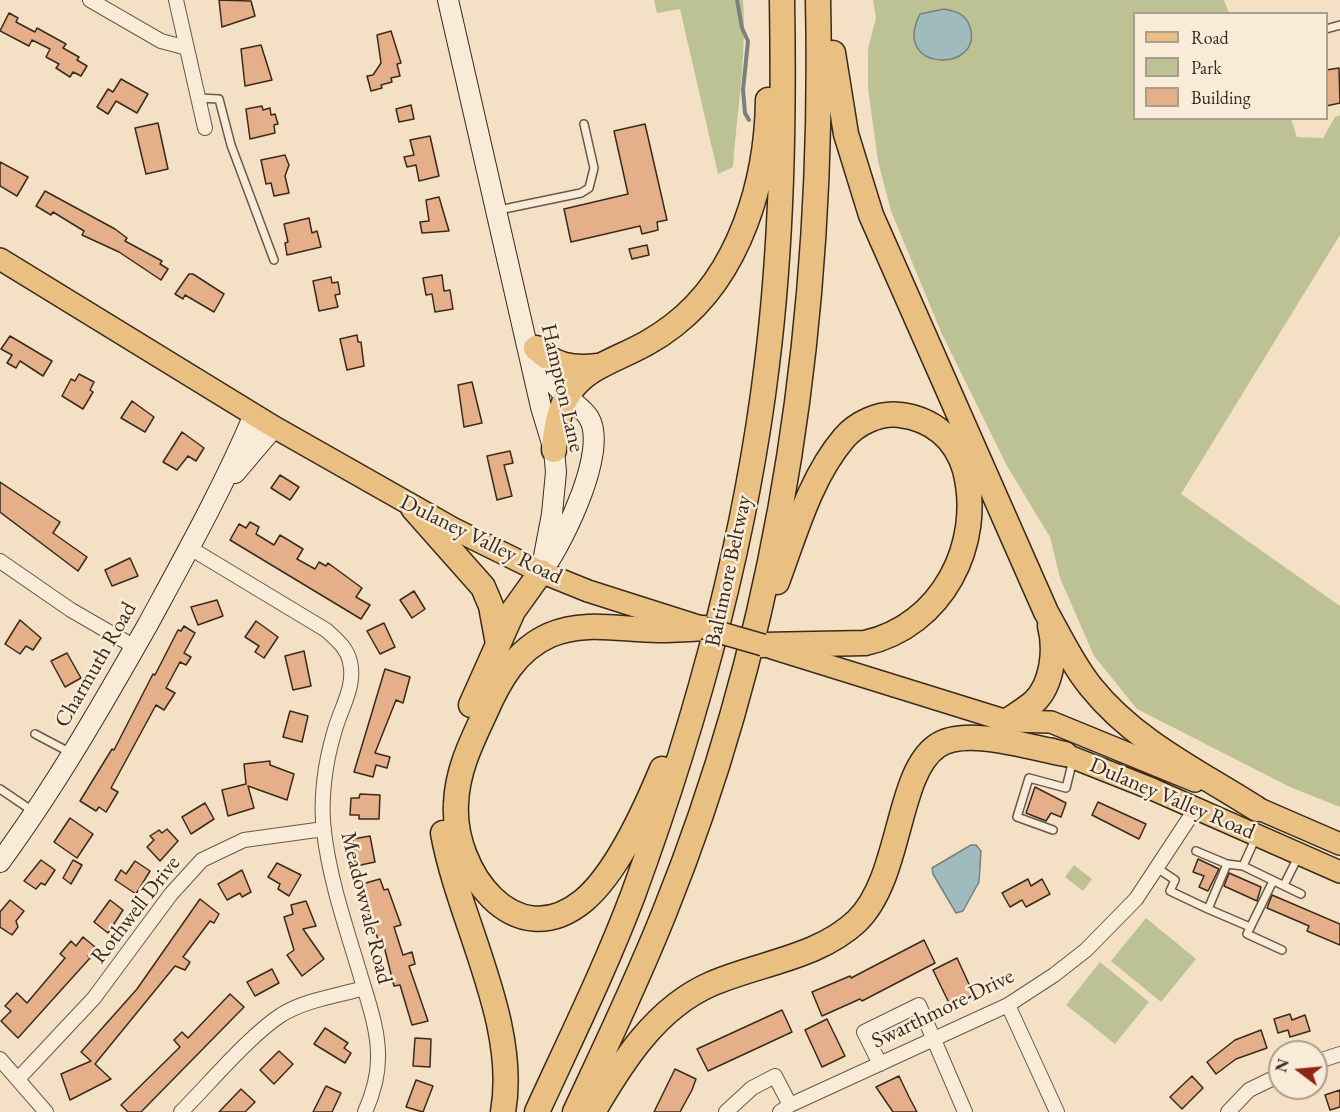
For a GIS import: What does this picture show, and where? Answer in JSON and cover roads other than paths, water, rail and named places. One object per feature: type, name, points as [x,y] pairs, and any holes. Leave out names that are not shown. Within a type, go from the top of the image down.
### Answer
[{"type":"highway","points":[[554,450],[556,428],[566,396],[579,380],[598,366],[654,340],[676,324],[714,283],[743,230],[763,155],[767,118],[768,0]]},
{"type":"highway","name":"Baltimore Beltway","points":[[537,1112],[595,987],[632,898],[663,810],[709,661],[742,515],[767,362],[782,176],[782,0]]},
{"type":"highway","name":"Baltimore Beltway","points":[[575,1112],[665,910],[712,778],[744,669],[778,520],[806,334],[818,176],[818,0]]},
{"type":"highway","points":[[828,0],[837,85],[846,134],[871,214],[1046,612],[1089,685],[1107,706],[1153,744],[1257,809]]},
{"type":"highway","points":[[536,348],[556,364],[580,368],[598,366]]},
{"type":"highway","points":[[744,669],[806,505],[835,449],[845,436],[870,419],[897,414],[925,422],[950,439],[962,462],[968,483],[970,525],[959,564],[937,600],[903,629],[865,643],[811,652],[763,645]]},
{"type":"highway","points":[[413,508],[483,586],[491,606],[498,644]]},
{"type":"highway","points":[[503,1112],[507,1073],[505,1052],[499,1024],[446,849],[440,805],[447,762],[498,644],[513,611],[541,572]]},
{"type":"highway","points":[[1007,721],[1035,701],[1050,673],[1053,637],[1046,612]]},
{"type":"highway","points":[[704,628],[660,623],[594,627],[556,633],[520,656],[497,686],[461,769],[455,806],[461,845],[469,867],[479,885],[500,906],[526,917],[555,916],[584,901],[601,882],[621,851],[654,788],[709,661]]},
{"type":"highway","points":[[593,1112],[640,1040],[657,1021],[690,995],[711,984],[823,944],[856,921],[878,894],[914,778],[927,753],[938,745],[963,736],[1070,755]]},
{"type":"main road","name":"Dulaney Valley Road","points":[[0,260],[254,415],[413,508],[541,572],[660,623]]},
{"type":"main road","points":[[704,628],[763,645]]},
{"type":"main road","name":"Dulaney Valley Road","points":[[811,652],[1007,721],[1040,745],[1070,755],[1196,808],[1340,872]]},
{"type":"main road","name":"Dulaney Valley Road","points":[[1007,721],[1051,722],[1162,766],[1340,844]]},
{"type":"street","points":[[90,0],[161,41],[187,48]]},
{"type":"street","points":[[176,0],[205,128]]},
{"type":"street","name":"Hampton Lane","points":[[448,0],[541,407],[554,450],[555,491],[541,572]]},
{"type":"street","name":"Hampton Lane","points":[[519,305],[536,348],[555,385],[588,416],[594,427],[595,449],[561,543],[541,572]]},
{"type":"street","name":"Charmuth Road","points":[[0,862],[36,813],[74,754],[135,647],[224,486],[254,415]]},
{"type":"street","name":"Charmuth Road","points":[[224,486],[274,427]]},
{"type":"street","name":"Meadowvale Road","points":[[190,548],[326,630],[343,645],[350,660],[352,674],[348,694],[334,731],[327,763],[324,829],[337,897],[376,1033],[378,1059],[376,1081],[365,1112]]},
{"type":"street","points":[[0,561],[71,610],[135,647]]},
{"type":"street","name":"Swarthmore Drive","points":[[785,1109],[1008,1005],[1086,950],[1136,899],[1196,808]]},
{"type":"street","name":"Rothwell Drive","points":[[18,1079],[93,998],[171,894],[202,860],[244,840],[324,829]]},
{"type":"street","points":[[181,1112],[262,1030],[281,1016],[301,1006],[364,988]]},
{"type":"street","points":[[880,1064],[864,1032],[919,1005],[965,1112]]},
{"type":"street","points":[[1008,1005],[1057,1112]]},
{"type":"street","points":[[0,1059],[46,1112]]},
{"type":"street","points":[[726,1112],[752,1089],[775,1076],[785,1109]]},
{"type":"street","points":[[1228,1112],[1250,1090],[1268,1081]]},
{"type":"lane","points":[[198,98],[219,99],[231,145],[274,260]]},
{"type":"lane","points":[[497,211],[581,193],[590,188],[594,168],[584,124]]},
{"type":"lane","points":[[35,734],[74,754]]},
{"type":"lane","points":[[1053,830],[1017,817],[1029,778],[1066,788],[1070,755]]},
{"type":"lane","points":[[0,789],[36,813]]},
{"type":"lane","points":[[1243,866],[1257,835]]},
{"type":"lane","points":[[1196,851],[1227,864],[1243,866],[1301,894]]},
{"type":"lane","points":[[1284,885],[1300,854]]},
{"type":"lane","points":[[1208,909],[1227,864]]},
{"type":"lane","points":[[1157,868],[1175,880],[1170,891],[1250,927]]},
{"type":"lane","points":[[1273,880],[1247,934],[1282,950]]},
{"type":"water","points":[[944,9],[956,12],[966,19],[970,27],[971,42],[964,53],[952,59],[939,60],[926,56],[917,47],[914,33],[920,14]]},
{"type":"water","points":[[971,845],[976,845],[981,851],[979,882],[963,911],[956,913],[933,874],[932,868]]},
{"type":"waterway","points":[[737,0],[742,28],[748,41],[743,90],[745,113],[749,120]]}]
